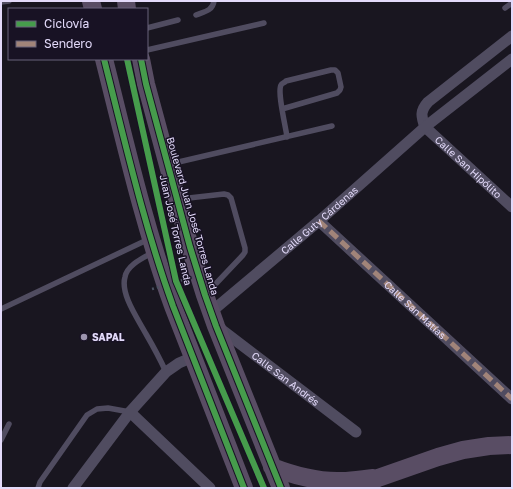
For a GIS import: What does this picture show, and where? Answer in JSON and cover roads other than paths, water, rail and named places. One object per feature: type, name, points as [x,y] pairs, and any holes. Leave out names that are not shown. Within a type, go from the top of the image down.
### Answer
[{"type":"main road","points":[[104,60],[152,245],[173,306],[244,488]]},
{"type":"main road","name":"Boulevard Juan José Torres Landa","points":[[141,60],[146,84],[177,200],[205,295],[280,488]]},
{"type":"main road","points":[[358,488],[378,478],[463,450],[489,446],[512,446]]},
{"type":"main road","points":[[272,467],[302,478],[318,480],[344,481],[378,478]]},
{"type":"street","points":[[425,127],[422,112],[428,102],[512,36]]},
{"type":"street","name":"Calle Guty Cárdenas","points":[[214,319],[319,221],[425,127],[512,59]]},
{"type":"street","name":"Calle San Hipólito","points":[[425,127],[512,207]]},
{"type":"street","name":"Calle San Matías","points":[[319,221],[512,399]]},
{"type":"street","name":"Calle San Andrés","points":[[214,319],[356,432]]},
{"type":"street","points":[[73,488],[130,412],[166,372],[179,363],[193,357]]},
{"type":"street","points":[[130,412],[210,488]]},
{"type":"lane","points":[[1,2],[9,1]]},
{"type":"lane","points":[[196,15],[212,8],[214,1]]},
{"type":"lane","points":[[505,8],[512,3]]},
{"type":"lane","points":[[148,28],[178,20]]},
{"type":"lane","points":[[148,50],[264,23]]},
{"type":"lane","points":[[282,109],[337,92],[341,87],[338,73],[335,70],[331,70],[286,81],[282,84],[280,87],[282,109],[287,137]]},
{"type":"lane","points":[[168,165],[332,126]]},
{"type":"lane","points":[[177,200],[224,194],[231,198],[245,252],[205,295]]},
{"type":"lane","points":[[1,309],[152,245]]},
{"type":"lane","points":[[152,245],[140,260],[131,266],[125,276],[124,286],[134,312],[166,372]]},
{"type":"lane","points":[[38,488],[40,482],[87,415],[97,409],[108,408],[130,412]]},
{"type":"lane","points":[[1,440],[9,424]]},
{"type":"place","name":"SAPAL","points":[[84,337]]}]
